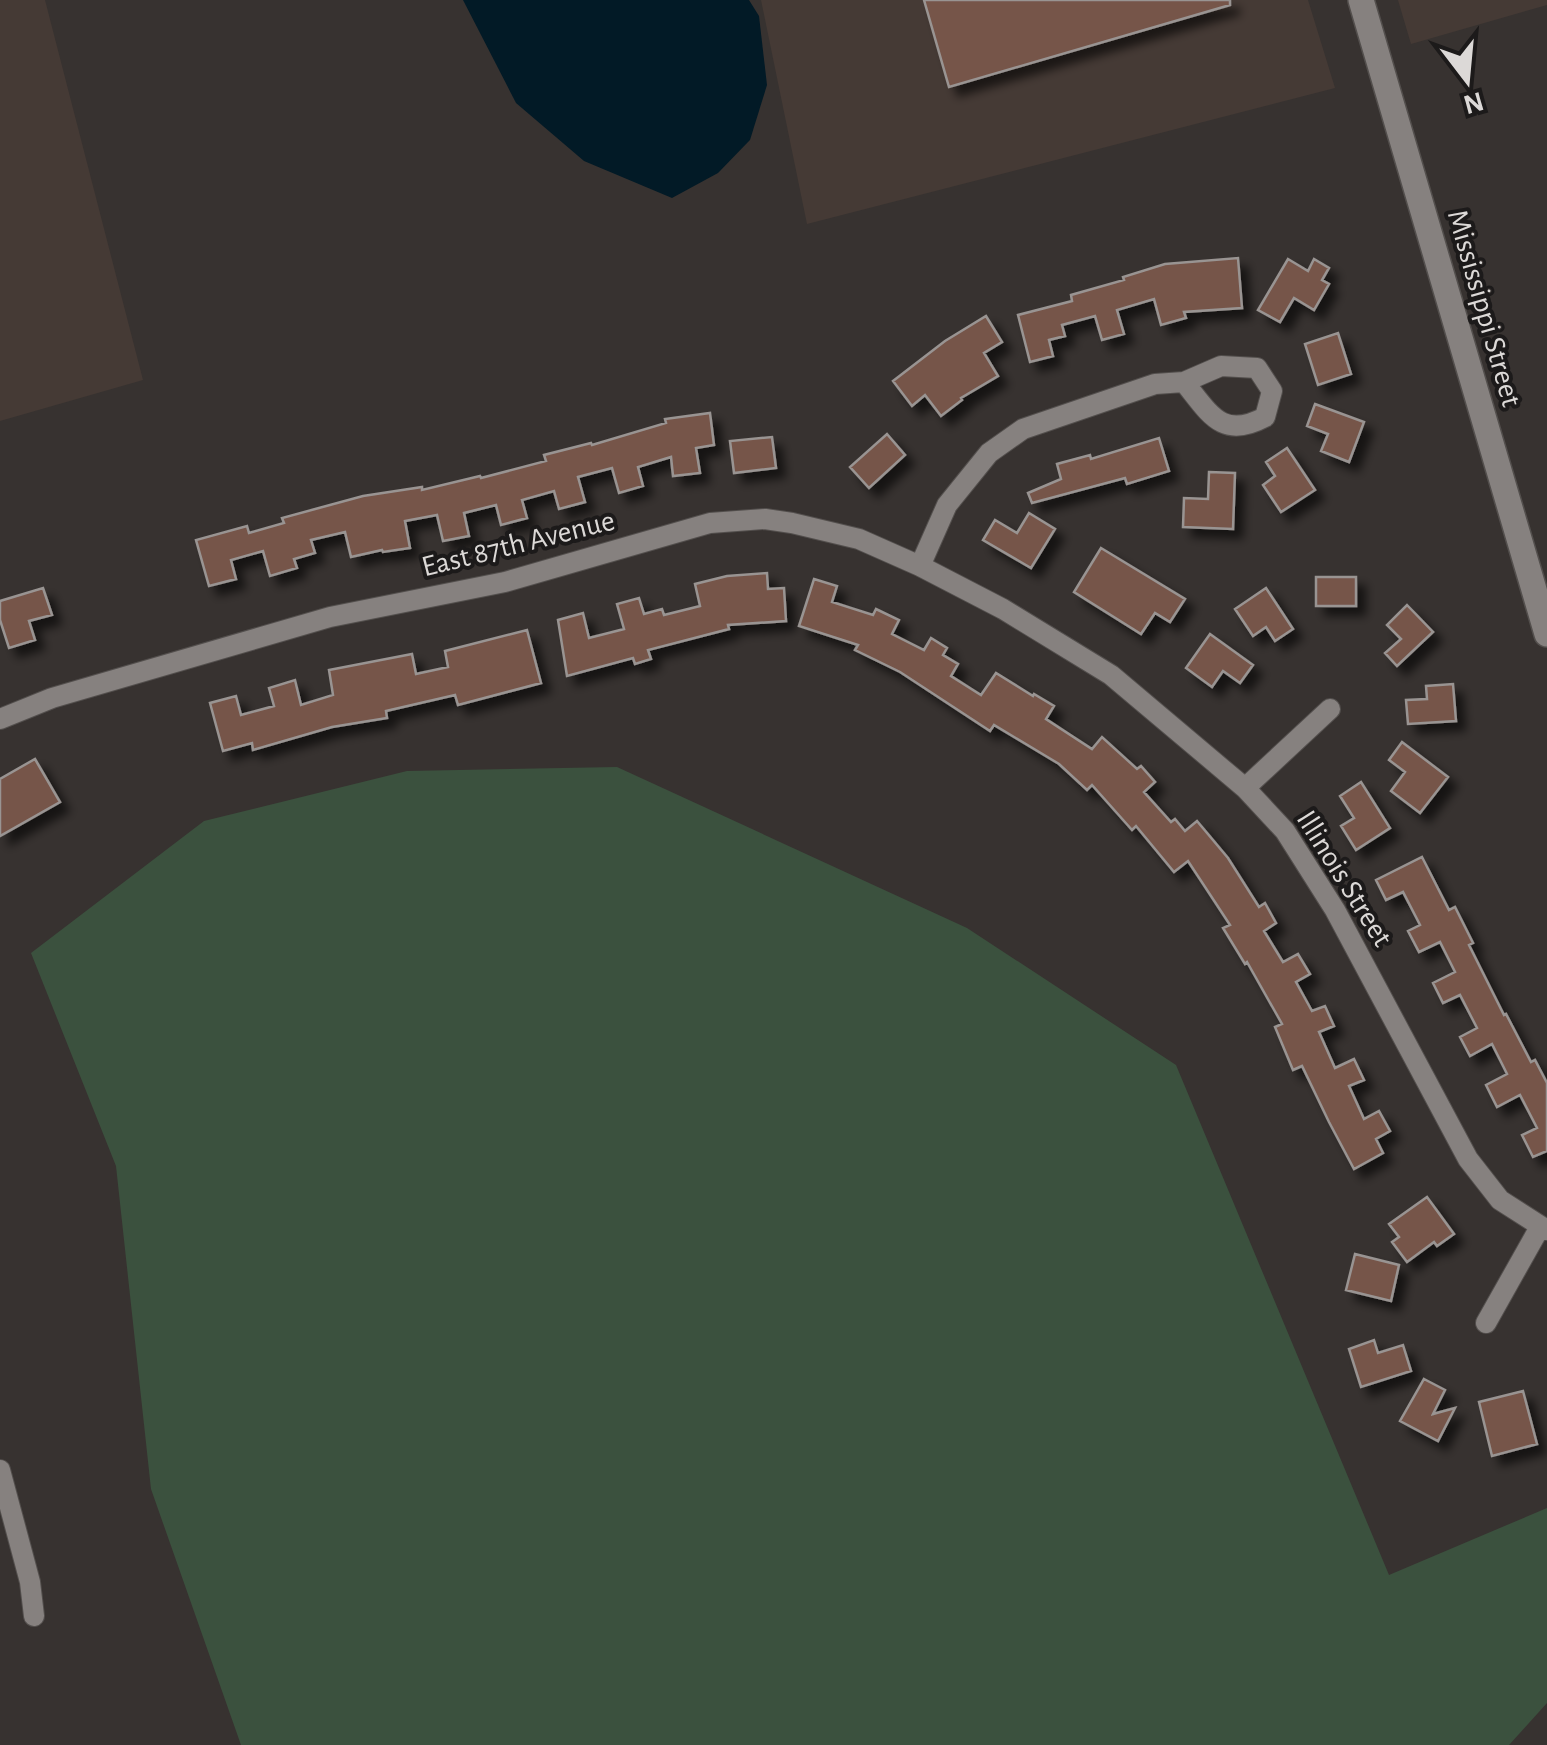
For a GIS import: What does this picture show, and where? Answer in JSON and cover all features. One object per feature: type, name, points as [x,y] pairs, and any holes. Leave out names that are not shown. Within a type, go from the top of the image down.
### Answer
[{"type":"street","name":"Mississippi Street","points":[[1361,0],[1538,569],[1547,634]]},
{"type":"street","points":[[920,566],[946,505],[989,453],[1022,429],[1155,384],[1184,382]]},
{"type":"street","name":"East 87th Avenue","points":[[0,719],[52,698],[330,618],[506,582],[710,523],[792,523],[858,539],[920,566]]},
{"type":"street","name":"Illinois Street","points":[[920,566],[1003,609],[1111,675],[1245,788],[1286,831],[1335,910],[1468,1159],[1500,1200],[1544,1228]]},
{"type":"street","points":[[1245,788],[1330,709]]},
{"type":"street","points":[[1486,1324],[1544,1228]]},
{"type":"street","points":[[1,1479],[30,1582],[34,1616]]},
{"type":"shaded area","points":[[0,0],[45,0],[143,380],[0,421]]},
{"type":"shaded area","points":[[761,0],[1308,0],[1335,88],[807,224]]},
{"type":"shaded area","points":[[1398,0],[1547,0],[1547,5],[1411,44]]},
{"type":"green space","points":[[617,767],[967,928],[1176,1065],[1389,1575],[1547,1508],[1547,1703],[1509,1745],[241,1745],[151,1489],[116,1166],[31,953],[204,821],[407,771]]},
{"type":"water","points":[[463,0],[749,0],[759,16],[767,85],[750,140],[718,173],[672,198],[584,161],[516,103]]},
{"type":"building","points":[[924,0],[1230,0],[1230,5],[949,87]]},
{"type":"building","points":[[1238,258],[1242,308],[1184,312],[1186,318],[1161,325],[1154,299],[1117,310],[1124,334],[1102,340],[1095,316],[1062,325],[1065,336],[1049,340],[1053,356],[1030,362],[1018,315],[1072,301],[1071,295],[1165,264]]},
{"type":"building","points":[[1288,259],[1308,271],[1314,259],[1329,268],[1322,280],[1329,284],[1314,310],[1294,298],[1280,322],[1258,310]]},
{"type":"building","points":[[986,316],[1002,342],[984,353],[998,376],[961,398],[941,416],[925,395],[912,406],[893,381]]},
{"type":"building","points":[[1338,333],[1351,374],[1318,385],[1305,344]]},
{"type":"building","points":[[1315,404],[1364,422],[1349,462],[1321,451],[1328,434],[1307,426]]},
{"type":"building","points":[[710,413],[714,445],[696,448],[700,473],[673,476],[671,457],[638,467],[643,486],[619,493],[612,468],[578,477],[585,502],[559,509],[554,491],[522,500],[527,518],[501,525],[496,505],[464,513],[469,536],[443,541],[437,515],[405,521],[410,548],[351,557],[345,532],[311,540],[315,553],[294,559],[297,568],[270,576],[263,551],[231,560],[236,579],[209,586],[196,540],[247,526],[249,533],[284,523],[282,518],[363,496],[481,478],[546,461],[544,455],[666,423],[665,419]]},
{"type":"building","points":[[887,434],[905,455],[869,488],[850,467]]},
{"type":"building","points":[[772,437],[776,468],[734,473],[730,441]]},
{"type":"building","points":[[1159,438],[1169,471],[1127,484],[1125,478],[1032,503],[1028,493],[1061,479],[1057,464],[1090,455],[1091,459]]},
{"type":"building","points":[[1287,448],[1315,490],[1281,512],[1263,485],[1275,476],[1266,462]]},
{"type":"building","points":[[1209,472],[1235,473],[1233,529],[1183,527],[1184,498],[1208,499]]},
{"type":"building","points":[[1029,513],[1055,529],[1031,568],[983,540],[995,520],[1017,533]]},
{"type":"building","points":[[1101,548],[1185,599],[1170,622],[1155,613],[1141,634],[1074,592]]},
{"type":"building","points":[[767,573],[768,589],[784,588],[786,621],[728,625],[729,629],[648,650],[651,659],[635,664],[633,658],[567,676],[558,620],[583,613],[589,638],[624,629],[617,604],[639,598],[644,614],[662,609],[664,615],[700,606],[695,584],[727,576]]},
{"type":"building","points":[[1316,577],[1356,577],[1356,606],[1316,606]]},
{"type":"building","points":[[814,579],[837,586],[832,602],[873,615],[876,609],[899,620],[892,634],[924,650],[931,638],[947,648],[943,655],[958,664],[951,676],[981,695],[996,673],[1054,706],[1046,719],[1092,749],[1102,737],[1137,769],[1141,766],[1155,782],[1144,792],[1171,822],[1175,819],[1185,831],[1197,821],[1228,858],[1259,907],[1265,903],[1276,923],[1264,931],[1283,962],[1298,954],[1310,974],[1296,982],[1312,1011],[1325,1006],[1334,1026],[1319,1032],[1335,1068],[1354,1059],[1364,1080],[1349,1086],[1364,1119],[1379,1111],[1390,1131],[1376,1139],[1383,1153],[1354,1169],[1302,1066],[1293,1070],[1275,1027],[1282,1024],[1223,928],[1230,925],[1188,861],[1174,872],[1136,826],[1132,830],[1092,785],[1087,790],[1059,764],[994,725],[990,731],[900,672],[855,650],[858,645],[799,626]]},
{"type":"building","points":[[43,588],[52,615],[29,621],[35,640],[9,648],[0,620],[0,601]]},
{"type":"building","points":[[1266,588],[1293,629],[1275,641],[1266,627],[1253,636],[1235,609]]},
{"type":"building","points":[[1407,605],[1433,632],[1397,666],[1385,653],[1401,639],[1387,625]]},
{"type":"building","points":[[527,630],[541,683],[458,705],[455,695],[386,711],[387,718],[332,727],[253,750],[252,743],[223,751],[210,703],[236,696],[241,715],[274,706],[269,688],[295,680],[301,705],[333,695],[329,670],[412,654],[416,674],[448,667],[445,651]]},
{"type":"building","points":[[1210,634],[1253,665],[1240,683],[1223,671],[1212,687],[1186,668]]},
{"type":"building","points":[[1453,684],[1456,721],[1408,724],[1406,700],[1427,699],[1426,686]]},
{"type":"building","points":[[1402,742],[1448,777],[1420,813],[1391,791],[1405,772],[1389,760]]},
{"type":"building","points":[[35,759],[60,802],[0,836],[0,779]]},
{"type":"building","points":[[1361,782],[1390,828],[1356,850],[1341,826],[1354,818],[1340,796]]},
{"type":"building","points":[[1422,857],[1449,910],[1455,907],[1504,1015],[1547,1083],[1547,1151],[1533,1157],[1522,1135],[1537,1128],[1520,1095],[1497,1107],[1486,1085],[1507,1074],[1492,1044],[1470,1056],[1460,1037],[1477,1028],[1460,995],[1443,1003],[1433,983],[1455,972],[1440,942],[1419,952],[1408,931],[1420,925],[1403,892],[1386,900],[1376,880]]},
{"type":"building","points":[[1427,1197],[1454,1234],[1437,1246],[1434,1242],[1407,1262],[1392,1242],[1399,1237],[1389,1224]]},
{"type":"building","points":[[1355,1254],[1399,1265],[1391,1301],[1346,1290]]},
{"type":"building","points":[[1374,1340],[1378,1353],[1403,1345],[1411,1371],[1361,1387],[1349,1349]]},
{"type":"building","points":[[1424,1379],[1445,1390],[1433,1414],[1455,1408],[1438,1441],[1400,1421]]},
{"type":"building","points":[[1523,1391],[1537,1444],[1492,1456],[1479,1402]]}]
